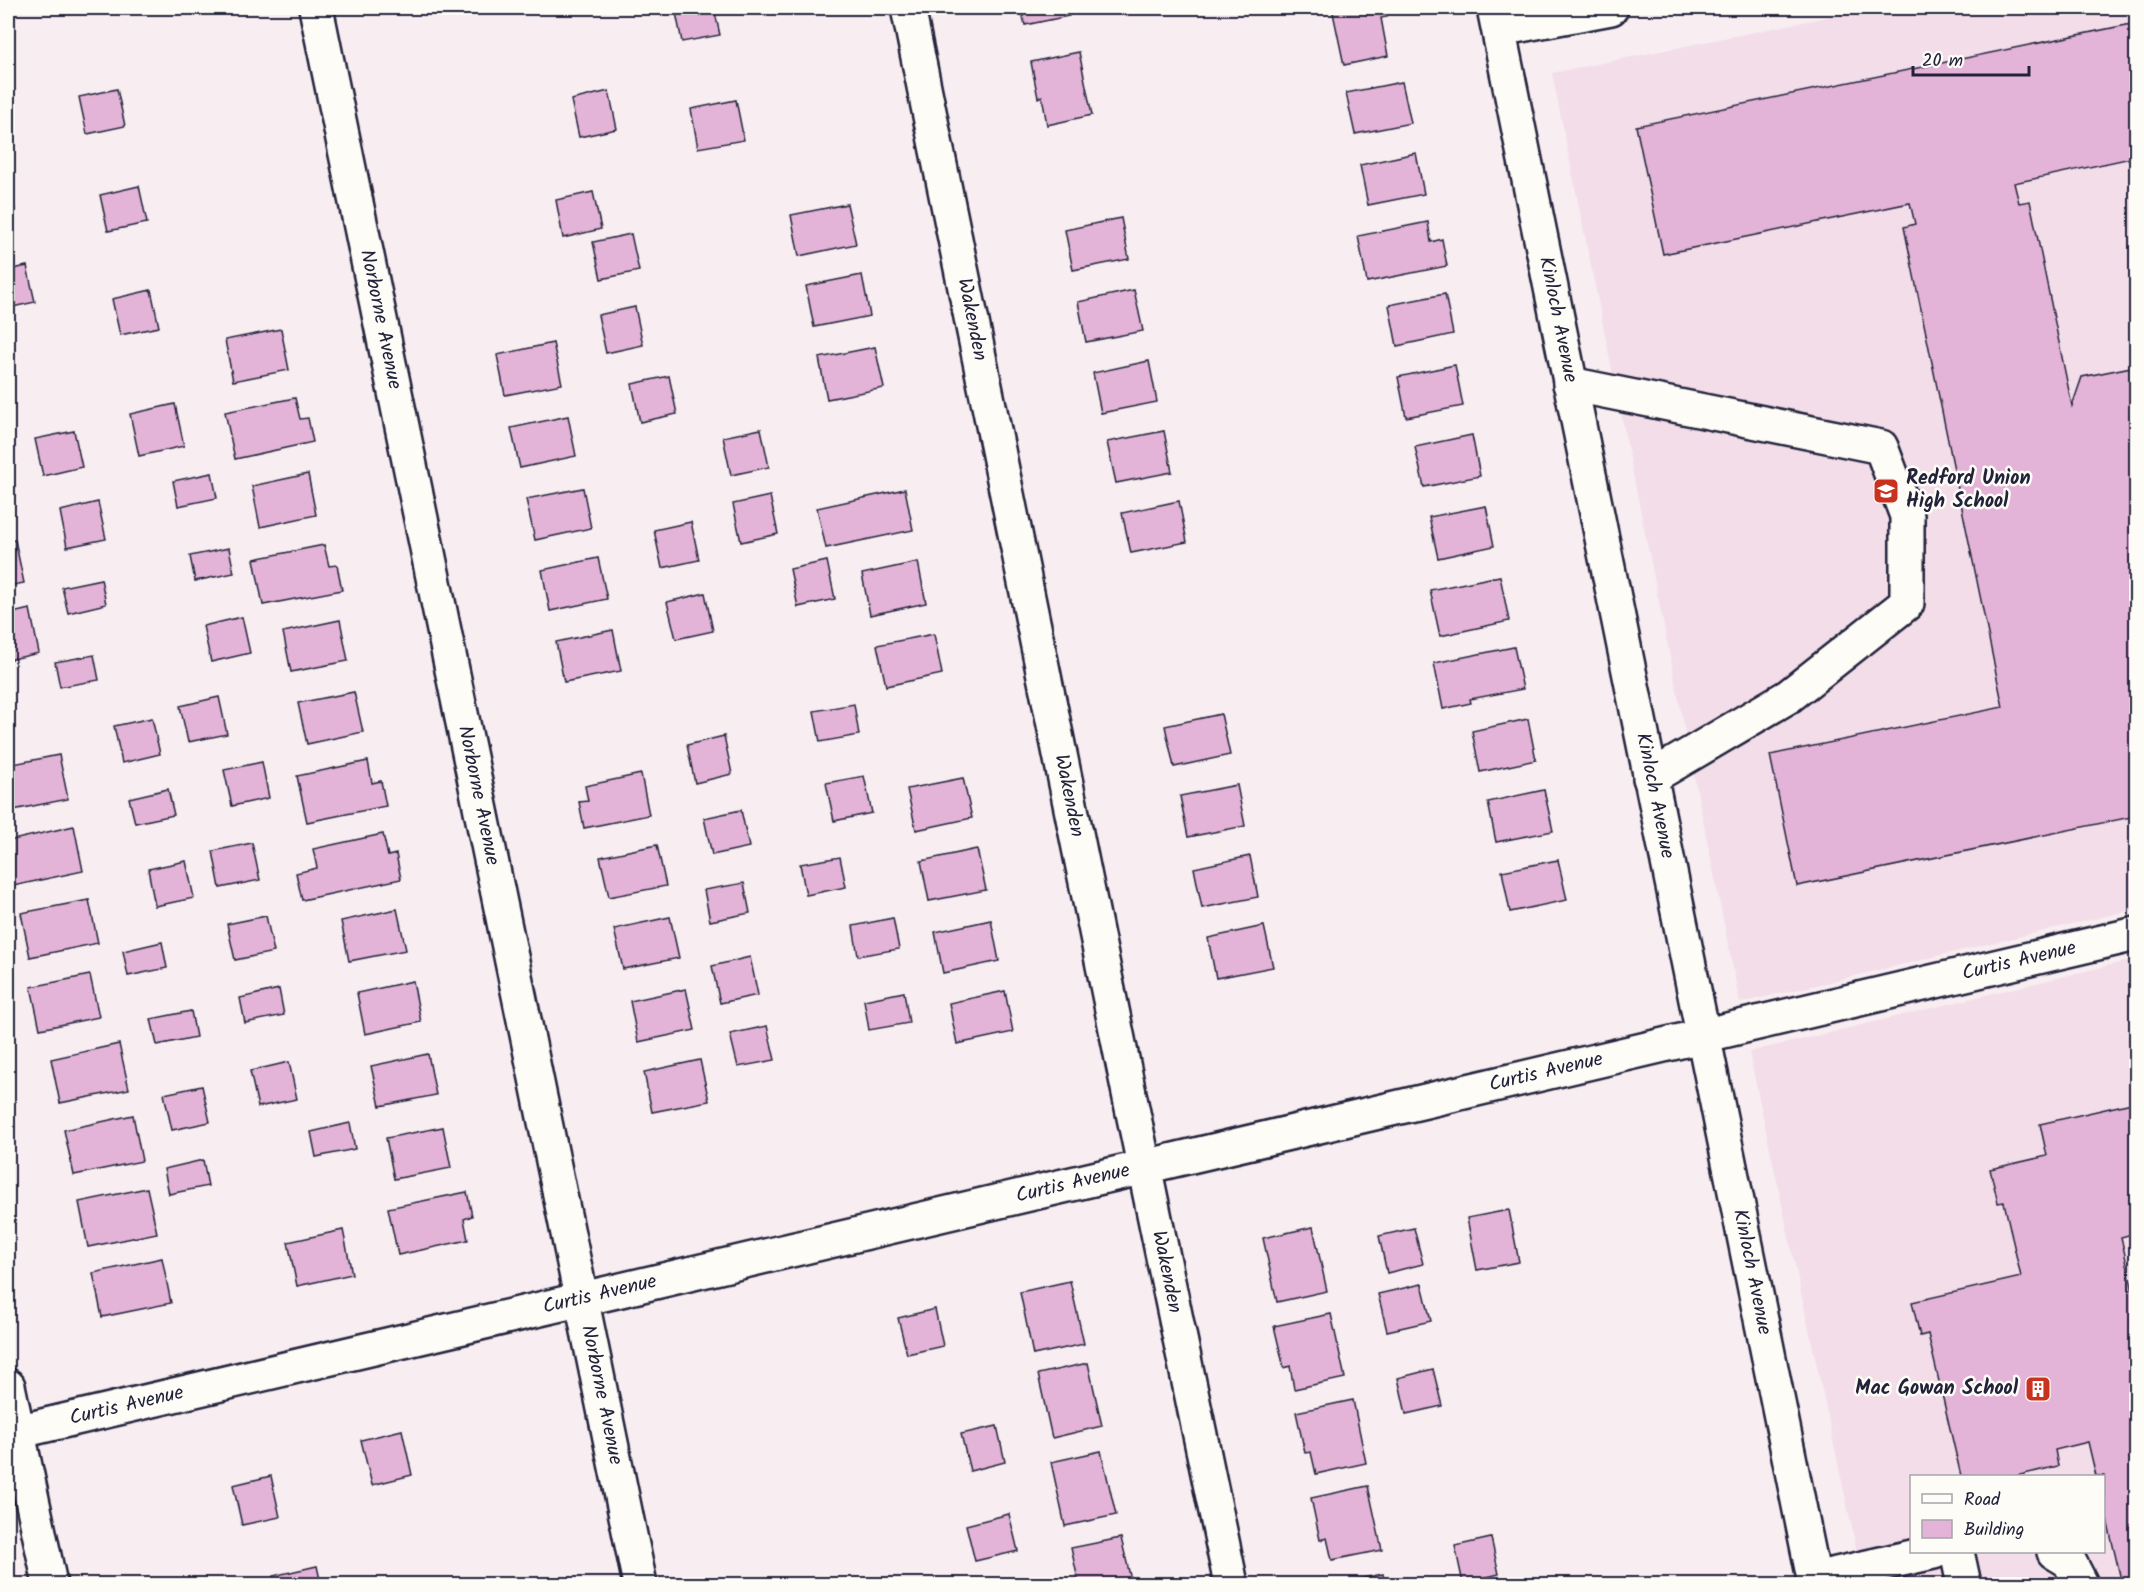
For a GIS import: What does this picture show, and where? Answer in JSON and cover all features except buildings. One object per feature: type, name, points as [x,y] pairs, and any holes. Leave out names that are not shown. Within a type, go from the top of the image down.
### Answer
[{"type":"street","name":"Norborne Avenue","points":[[316,8],[640,1584]]},
{"type":"street","name":"Wakenden","points":[[908,8],[1231,1584]]},
{"type":"street","points":[[1496,18],[1611,8]]},
{"type":"street","name":"Kinloch Avenue","points":[[1496,18],[1814,1582]]},
{"type":"street","points":[[1570,384],[1881,447],[1907,516],[1907,603],[1789,696],[1650,778]]},
{"type":"street","name":"Curtis Avenue","points":[[13,1432],[2136,934]]},
{"type":"street","points":[[8,1386],[13,1432],[50,1584]]},
{"type":"street","points":[[1814,1582],[1926,1553]]},
{"type":"street","points":[[1957,1553],[1964,1584]]},
{"type":"street","points":[[2057,1553],[2069,1561],[2081,1584]]},
{"type":"shaded area","name":"Redford Union High School","points":[[1872,8],[2136,8],[2136,909],[1740,1003],[1552,73]]},
{"type":"shaded area","points":[[2136,959],[2136,1584],[1864,1584],[1749,1052]]},
{"type":"place","name":"Redford Union High School","points":[[1886,491]]},
{"type":"place","name":"Mac Gowan School","points":[[2038,1389]]}]
